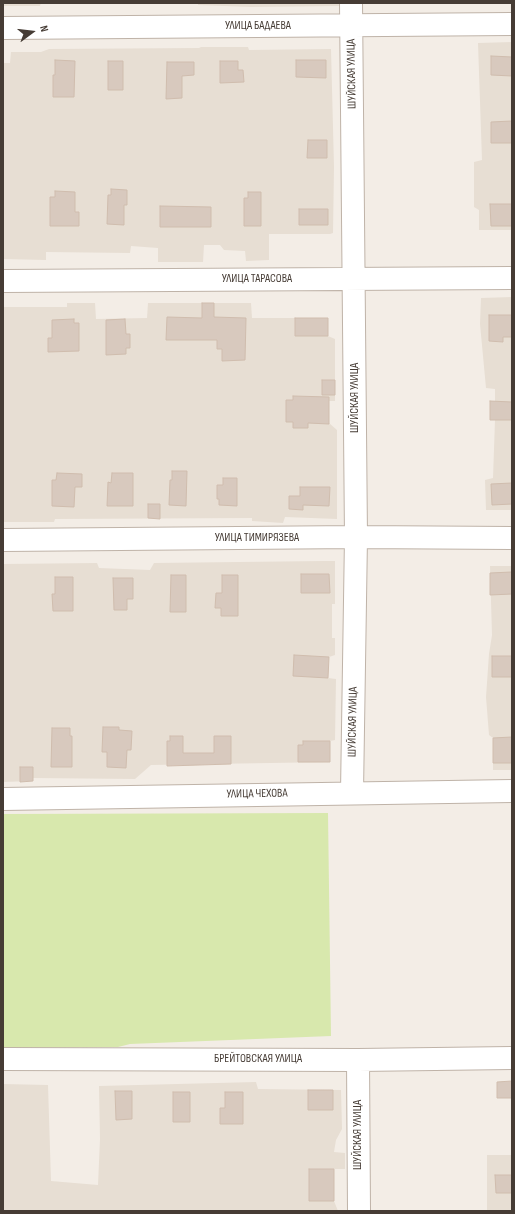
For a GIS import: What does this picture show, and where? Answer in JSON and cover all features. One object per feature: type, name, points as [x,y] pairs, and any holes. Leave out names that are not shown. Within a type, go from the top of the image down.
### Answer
[{"type":"street","name":"ШУЙСКАЯ УЛИЦА","points":[[351,3],[356,537],[352,792]]},
{"type":"street","name":"УЛИЦА БАДАЕВА","points":[[3,28],[512,24]]},
{"type":"street","name":"УЛИЦА ТАРАСОВА","points":[[3,281],[512,278]]},
{"type":"street","name":"УЛИЦА ТИМИРЯЗЕВА","points":[[3,540],[356,537],[512,538]]},
{"type":"street","name":"УЛИЦА ЧЕХОВА","points":[[3,799],[352,792],[512,791]]},
{"type":"street","name":"БРЕЙТОВСКАЯ УЛИЦА","points":[[3,1058],[358,1060],[512,1058]]},
{"type":"street","name":"ШУЙСКАЯ УЛИЦА","points":[[358,1060],[359,1211]]},
{"type":"shaded area","points":[[3,3],[41,3],[40,6],[3,6]]},
{"type":"shaded area","points":[[198,3],[339,3],[340,6],[251,7],[198,5]]},
{"type":"shaded area","points":[[512,42],[512,230],[479,230],[479,210],[474,207],[474,162],[482,160],[478,43]]},
{"type":"shaded area","points":[[248,47],[249,50],[331,49],[334,167],[333,233],[269,234],[269,260],[246,261],[245,251],[224,250],[220,245],[204,245],[203,262],[158,262],[158,248],[131,246],[130,253],[46,252],[46,260],[3,259],[3,63],[10,63],[11,52],[41,52],[49,49]]},
{"type":"shaded area","points":[[512,297],[512,510],[486,510],[485,480],[493,478],[495,420],[490,401],[495,401],[495,389],[486,388],[480,324],[481,298]]},
{"type":"shaded area","points":[[67,303],[95,303],[96,319],[147,318],[148,303],[251,303],[252,318],[328,318],[328,336],[335,339],[335,401],[329,401],[329,423],[337,430],[337,519],[285,517],[283,523],[252,521],[252,518],[55,519],[54,522],[3,522],[3,307],[67,307]]},
{"type":"shaded area","points":[[335,561],[335,604],[332,604],[332,638],[335,638],[335,655],[329,657],[328,678],[336,679],[335,740],[330,741],[330,762],[151,765],[135,779],[33,778],[33,781],[3,782],[3,564],[97,563],[99,568],[150,570],[154,563]]},
{"type":"shaded area","points":[[490,566],[512,566],[512,770],[493,770],[493,738],[489,735],[486,697],[492,635]]},
{"type":"shaded area","points":[[256,1082],[258,1089],[341,1090],[342,1129],[336,1140],[334,1152],[345,1153],[345,1169],[334,1169],[334,1201],[338,1211],[3,1211],[3,1084],[48,1085],[51,1181],[98,1185],[100,1139],[99,1086]]},
{"type":"shaded area","points":[[487,1155],[512,1155],[512,1211],[487,1211]]},
{"type":"green space","points":[[328,813],[331,1036],[130,1044],[118,1047],[3,1048],[3,814]]},
{"type":"building","points":[[491,56],[512,57],[512,76],[491,75]]},
{"type":"building","points":[[55,60],[75,61],[74,97],[53,97]]},
{"type":"building","points":[[296,60],[326,60],[326,78],[296,77]]},
{"type":"building","points":[[108,61],[123,61],[123,90],[108,90]]},
{"type":"building","points":[[220,61],[238,61],[238,70],[243,70],[244,82],[220,83]]},
{"type":"building","points":[[167,62],[194,62],[194,75],[182,76],[182,98],[166,99]]},
{"type":"building","points":[[512,121],[512,143],[491,143],[491,122]]},
{"type":"building","points":[[308,140],[327,140],[327,158],[307,158]]},
{"type":"building","points":[[111,189],[127,190],[127,205],[124,205],[124,225],[107,224],[108,195],[111,195]]},
{"type":"building","points":[[55,191],[75,192],[75,212],[79,212],[79,226],[50,226],[50,197],[55,197]]},
{"type":"building","points":[[248,192],[261,192],[261,226],[244,226],[244,198],[248,198]]},
{"type":"building","points":[[490,204],[512,204],[512,226],[491,226]]},
{"type":"building","points":[[160,206],[211,207],[211,227],[160,227]]},
{"type":"building","points":[[299,209],[328,209],[328,225],[299,225]]},
{"type":"building","points":[[202,303],[214,303],[214,317],[246,318],[245,360],[222,361],[222,349],[217,349],[217,340],[166,340],[167,317],[202,318]]},
{"type":"building","points":[[489,315],[512,315],[512,337],[503,337],[503,342],[489,341]]},
{"type":"building","points":[[295,318],[328,318],[328,336],[295,336]]},
{"type":"building","points":[[74,319],[74,323],[79,323],[79,351],[48,352],[48,338],[52,338],[52,320]]},
{"type":"building","points":[[125,319],[126,334],[130,334],[130,348],[126,348],[126,354],[106,355],[106,320]]},
{"type":"building","points":[[322,380],[335,380],[335,395],[322,395]]},
{"type":"building","points":[[293,396],[329,397],[329,424],[308,423],[308,428],[293,428],[293,422],[286,422],[286,400],[293,400]]},
{"type":"building","points":[[490,401],[512,402],[512,420],[490,420]]},
{"type":"building","points":[[172,471],[187,471],[186,506],[169,505],[170,480],[172,480]]},
{"type":"building","points":[[57,473],[82,474],[82,487],[75,487],[74,507],[52,506],[52,480],[56,480]]},
{"type":"building","points":[[112,473],[133,473],[133,506],[107,506],[108,482],[111,483]]},
{"type":"building","points":[[223,478],[237,478],[237,506],[219,505],[219,499],[217,499],[217,485],[223,485]]},
{"type":"building","points":[[512,483],[512,504],[492,505],[491,484]]},
{"type":"building","points":[[300,487],[330,487],[329,506],[303,505],[303,510],[289,509],[289,496],[300,496]]},
{"type":"building","points":[[148,504],[160,504],[160,519],[148,518]]},
{"type":"building","points":[[512,572],[512,594],[490,595],[490,573]]},
{"type":"building","points":[[301,574],[329,574],[330,593],[301,593]]},
{"type":"building","points":[[171,575],[186,575],[186,612],[170,612]]},
{"type":"building","points":[[222,575],[238,575],[238,616],[221,616],[221,608],[215,608],[216,593],[222,593]]},
{"type":"building","points":[[55,577],[73,577],[73,611],[53,611],[52,594],[55,594]]},
{"type":"building","points":[[113,578],[133,578],[133,599],[127,599],[127,610],[114,610]]},
{"type":"building","points":[[294,655],[329,657],[328,678],[293,676]]},
{"type":"building","points":[[492,656],[512,656],[512,677],[492,677]]},
{"type":"building","points":[[103,727],[119,727],[119,730],[132,731],[131,750],[127,750],[126,768],[107,767],[107,752],[102,752]]},
{"type":"building","points":[[52,728],[70,728],[70,736],[72,736],[72,767],[51,767]]},
{"type":"building","points":[[170,736],[183,736],[183,753],[214,753],[214,736],[231,736],[231,764],[167,766],[167,741],[170,741]]},
{"type":"building","points":[[512,737],[512,763],[493,763],[493,738]]},
{"type":"building","points":[[303,741],[330,741],[330,762],[298,762],[298,745],[303,745]]},
{"type":"building","points":[[20,767],[33,767],[33,781],[20,782]]},
{"type":"building","points":[[512,1081],[512,1098],[497,1098],[497,1082]]},
{"type":"building","points":[[308,1090],[333,1090],[333,1110],[308,1110]]},
{"type":"building","points":[[115,1091],[132,1091],[132,1119],[116,1120]]},
{"type":"building","points":[[173,1092],[190,1092],[190,1122],[173,1122]]},
{"type":"building","points":[[225,1092],[243,1092],[243,1124],[220,1124],[220,1108],[225,1108]]},
{"type":"building","points":[[309,1169],[334,1169],[334,1201],[309,1201]]},
{"type":"building","points":[[495,1175],[512,1175],[512,1193],[496,1193]]}]
